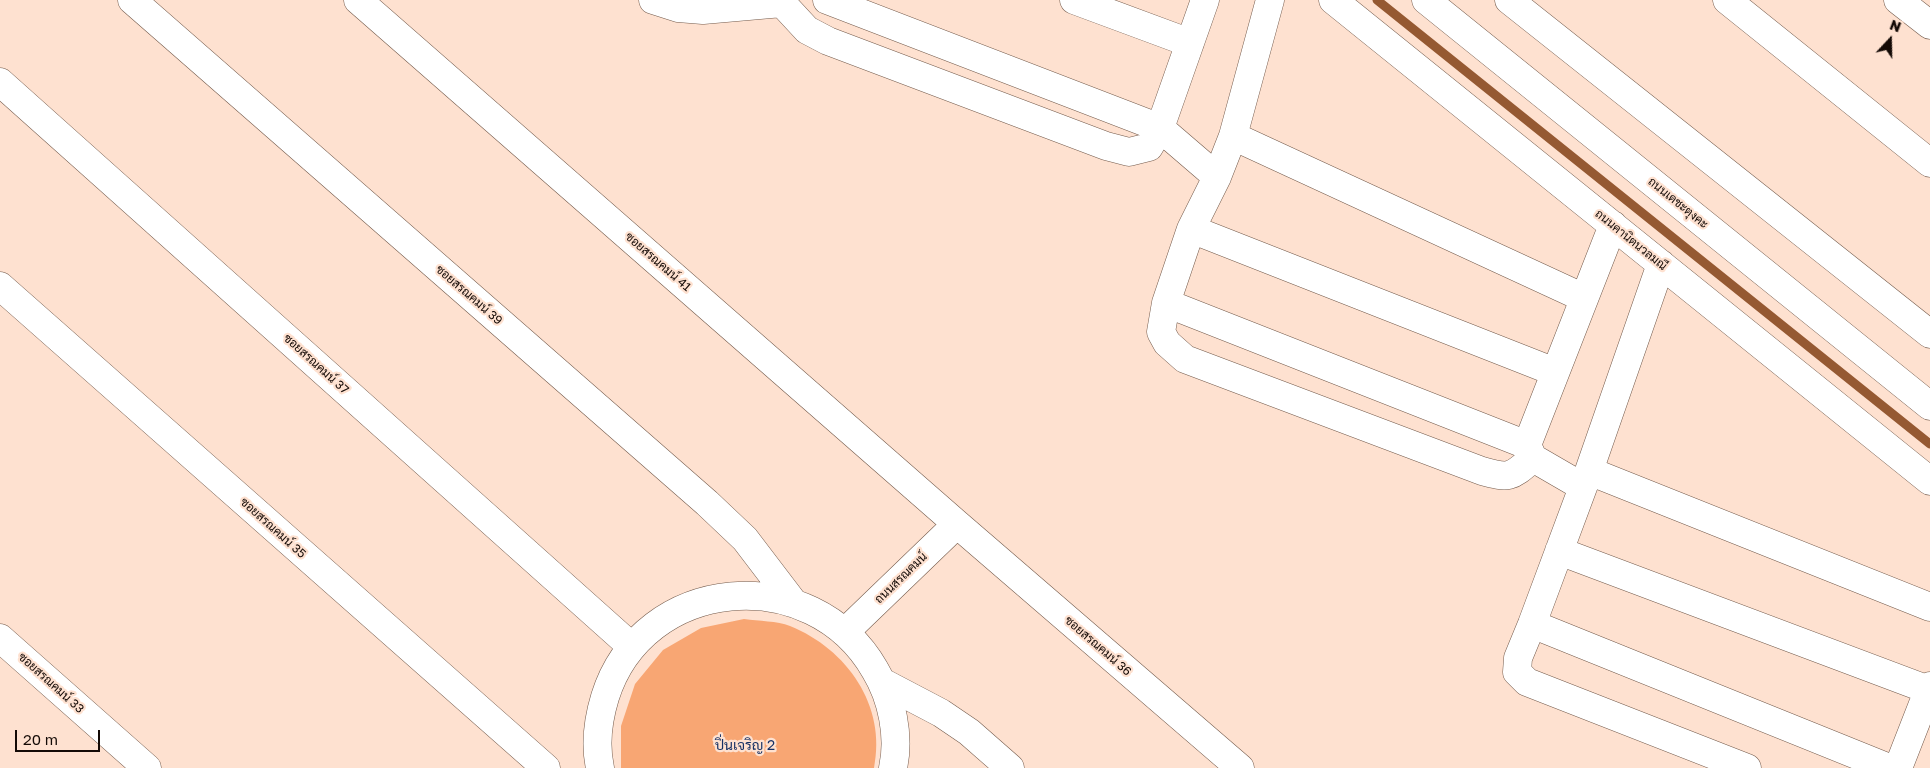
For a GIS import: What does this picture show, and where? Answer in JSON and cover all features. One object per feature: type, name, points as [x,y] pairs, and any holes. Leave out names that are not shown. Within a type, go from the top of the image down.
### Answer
[{"type":"street","name":"ซอยสรณคมน์ 39","points":[[132,0],[707,503],[745,539],[793,602]]},
{"type":"street","name":"ซอยสรณคมน์ 41","points":[[358,0],[957,524]]},
{"type":"street","points":[[653,0],[678,8],[703,10],[783,2],[807,30],[828,41],[1106,146],[1129,152],[1149,147],[1160,128],[1205,0]]},
{"type":"street","points":[[828,0],[1160,128],[1217,177]]},
{"type":"street","points":[[1074,0],[1190,43]]},
{"type":"street","points":[[1270,0],[1232,136],[1217,177],[1191,228],[1166,303],[1161,332],[1167,343],[1185,359],[1489,473],[1503,477],[1517,473],[1530,452],[1555,372],[1613,225]]},
{"type":"street","name":"ถนนคานิตนวลมณี","points":[[1333,0],[1930,480]]},
{"type":"street","name":"ถนนเดชะตุงคะ","points":[[1426,0],[1930,406]]},
{"type":"street","points":[[1509,0],[1930,334]]},
{"type":"street","points":[[1898,0],[1930,25]]},
{"type":"street","points":[[1743,5],[1930,163]]},
{"type":"street","name":"ซอยสรณคมน์ 37","points":[[0,82],[632,647]]},
{"type":"street","points":[[1232,136],[1584,298]]},
{"type":"street","points":[[1191,228],[1555,372]]},
{"type":"street","points":[[1661,264],[1586,479],[1518,658],[1517,672],[1527,682],[1747,768]]},
{"type":"street","name":"ซอยสรณคมน์ 35","points":[[0,286],[546,768]]},
{"type":"street","points":[[1166,303],[1530,452],[1586,479],[1930,607]]},
{"type":"street","name":"ถนนสรณคมน์","points":[[845,632],[957,524]]},
{"type":"street","name":"ซอยสรณคมน์ 36","points":[[957,524],[1240,768]]},
{"type":"street","points":[[1559,551],[1929,688],[1898,768]]},
{"type":"street","points":[[600,768],[598,756],[599,717],[610,680],[632,647],[665,618],[706,600],[750,594],[793,602],[821,615],[845,632],[866,655],[882,682],[894,718],[895,757],[892,768]]},
{"type":"street","points":[[1532,624],[1888,768]]},
{"type":"street","name":"ซอยสรณคมน์ 33","points":[[0,638],[147,768]]},
{"type":"street","points":[[882,682],[941,713],[962,727],[1010,768]]},
{"type":"shaded area","points":[[744,619],[774,622],[790,626],[811,636],[829,649],[845,665],[858,682],[868,702],[874,723],[876,745],[874,768],[621,768],[621,726],[635,684],[663,650],[701,628]]},
{"type":"waterway","points":[[1377,0],[1930,444]]},
{"type":"district","name":"ปิ่นเจริญ 2","points":[[745,746]]}]
